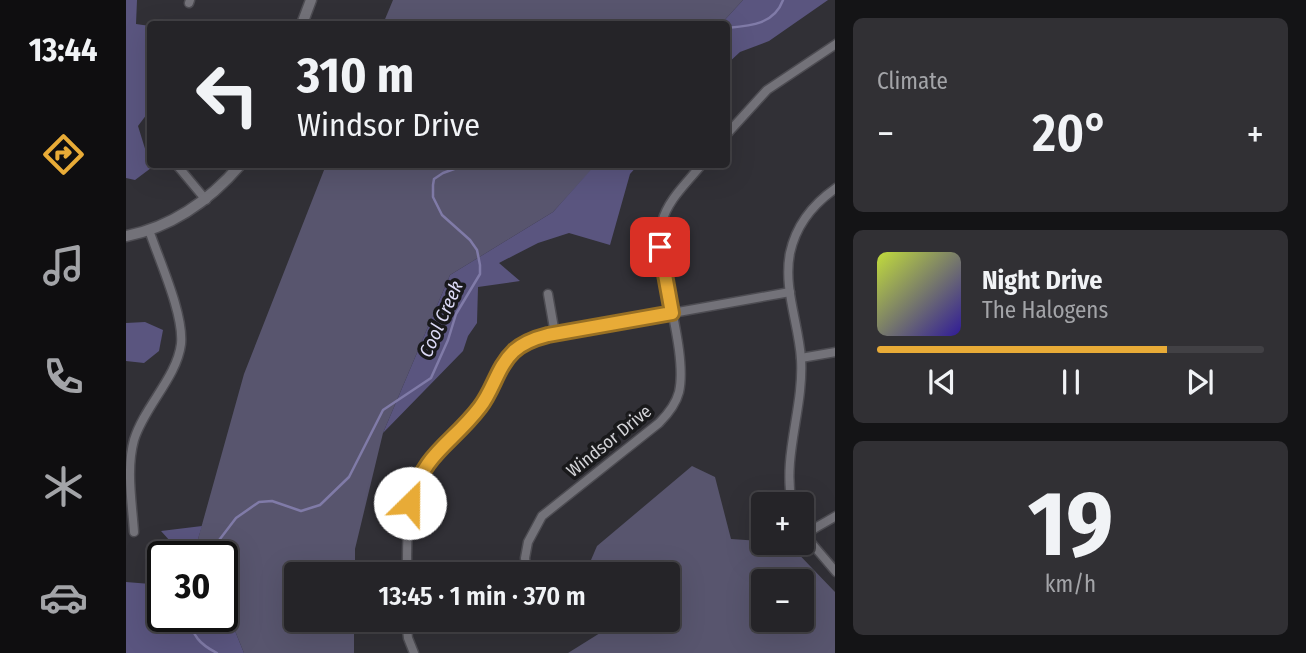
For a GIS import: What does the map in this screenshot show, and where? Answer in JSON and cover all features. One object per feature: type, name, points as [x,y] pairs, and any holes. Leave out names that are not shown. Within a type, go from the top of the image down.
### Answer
[{"type":"street","points":[[303,21],[311,0]]},
{"type":"street","points":[[730,131],[768,90],[835,44]]},
{"type":"street","points":[[179,168],[206,200]]},
{"type":"street","points":[[126,236],[175,220],[206,200],[238,168]]},
{"type":"street","name":"Windsor Drive","points":[[526,562],[528,542],[542,516],[659,423],[674,403],[681,375],[661,254],[661,228],[671,203],[699,168]]},
{"type":"street","points":[[791,492],[789,473],[801,382],[801,358],[790,292],[790,256],[797,232],[818,202],[835,188]]},
{"type":"street","points":[[134,532],[130,466],[134,440],[175,362],[181,343],[180,320],[149,230]]},
{"type":"street","points":[[408,562],[410,503],[426,465],[481,405],[498,370],[512,353],[533,340],[555,334],[790,292]]},
{"type":"street","points":[[548,294],[555,334]]},
{"type":"street","points":[[801,358],[835,352]]},
{"type":"street","points":[[814,527],[835,516]]},
{"type":"street","points":[[814,547],[835,572]]},
{"type":"street","points":[[407,632],[414,653]]},
{"type":"shaded area","points":[[126,0],[137,0],[136,24],[147,26],[147,114],[138,126],[147,155],[147,168],[151,168],[135,180],[126,178]]},
{"type":"shaded area","points":[[393,0],[743,0],[724,21],[384,21]]},
{"type":"shaded area","points":[[743,0],[828,0],[769,41],[740,52],[730,61],[730,21],[724,21]]},
{"type":"shaded area","points":[[325,168],[593,168],[553,212],[450,275],[383,433],[355,549],[355,562],[284,562],[284,632],[354,632],[354,653],[244,653],[235,632],[238,632],[238,541],[198,539],[244,374]]},
{"type":"shaded area","points":[[592,168],[635,168],[630,174],[610,245],[569,233],[538,243],[499,263],[520,281],[478,287],[477,323],[468,336],[463,351],[383,433],[450,275],[553,212]]},
{"type":"shaded area","points":[[145,322],[163,330],[159,351],[144,363],[126,361],[126,323]]},
{"type":"shaded area","points":[[692,466],[715,477],[731,539],[751,540],[751,555],[800,555],[813,569],[751,569],[751,632],[814,632],[814,570],[835,592],[835,653],[568,653],[600,632],[680,632],[680,562],[590,562],[597,546]]},
{"type":"shaded area","points":[[202,526],[199,541],[170,541],[161,531]]},
{"type":"shaded area","points":[[126,582],[147,584],[147,632],[235,632],[244,653],[126,653]]},
{"type":"waterway","name":"Cool Creek","points":[[730,28],[760,23],[774,15],[783,0]]},
{"type":"waterway","name":"Cool Creek","points":[[218,541],[236,518],[259,502],[272,501],[301,511],[320,505],[349,477],[383,410],[431,378],[456,314],[480,274],[477,250],[470,240],[442,215],[433,197],[434,179],[457,168]]},
{"type":"waterway","name":"Cool Creek","points":[[194,632],[198,639],[217,653]]},
{"type":"route","points":[[410,503],[430,458],[478,410],[498,370],[517,348],[548,335],[672,313],[660,247]]}]
